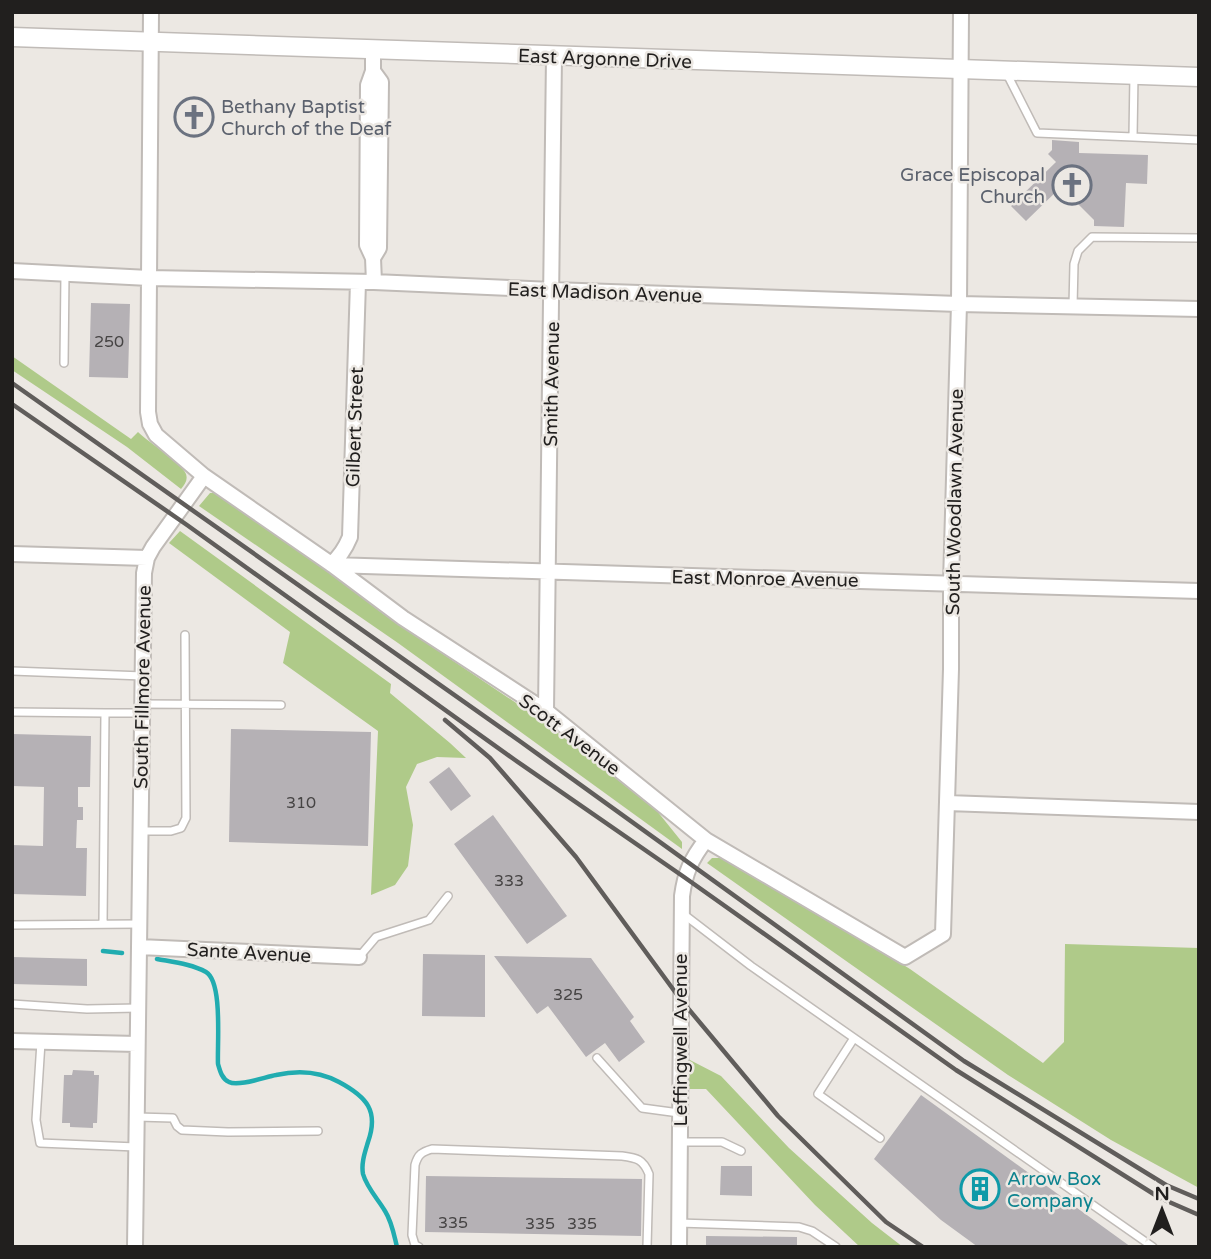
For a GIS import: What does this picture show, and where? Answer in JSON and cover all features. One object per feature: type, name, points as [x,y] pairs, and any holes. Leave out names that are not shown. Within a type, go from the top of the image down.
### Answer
[{"type":"street","points":[[151,12],[148,412],[156,435],[204,476]]},
{"type":"street","name":"South Woodlawn Avenue","points":[[943,934],[960,304],[961,12]]},
{"type":"street","name":"East Argonne Drive","points":[[12,37],[1199,77]]},
{"type":"street","points":[[373,50],[373,71],[369,85],[367,245],[373,258],[374,282]]},
{"type":"street","name":"Smith Avenue","points":[[546,711],[554,56]]},
{"type":"street","name":"East Madison Avenue","points":[[12,271],[149,278],[374,282],[960,304],[1199,309]]},
{"type":"street","name":"Gilbert Street","points":[[331,565],[345,550],[350,537],[358,282]]},
{"type":"street","name":"South Fillmore Avenue","points":[[135,1247],[144,573],[153,547],[204,476]]},
{"type":"street","name":"Scott Avenue","points":[[204,476],[403,618],[546,711],[706,840],[905,957],[943,934]]},
{"type":"street","points":[[12,554],[147,558]]},
{"type":"street","name":"East Monroe Avenue","points":[[331,565],[1199,591]]},
{"type":"street","points":[[947,803],[1199,812]]},
{"type":"street","name":"Leffingwell Avenue","points":[[679,1247],[681,913],[684,877],[706,840]]},
{"type":"street","name":"Sante Avenue","points":[[139,947],[359,957]]},
{"type":"street","points":[[12,1041],[137,1044]]},
{"type":"lane","points":[[1006,71],[1037,132],[1199,140]]},
{"type":"lane","points":[[1133,137],[1134,75]]},
{"type":"lane","points":[[1073,306],[1074,264],[1078,251],[1093,237],[1199,239]]},
{"type":"lane","points":[[64,363],[65,274]]},
{"type":"lane","points":[[141,831],[171,831],[181,828],[186,818],[185,635]]},
{"type":"lane","points":[[12,671],[143,676]]},
{"type":"lane","points":[[12,712],[106,713],[186,705],[281,705]]},
{"type":"lane","points":[[103,924],[106,713]]},
{"type":"lane","points":[[359,957],[376,937],[429,920],[448,896]]},
{"type":"lane","points":[[681,913],[751,966],[1153,1247]]},
{"type":"lane","points":[[12,925],[139,924]]},
{"type":"lane","points":[[12,1004],[87,1009],[138,1008]]},
{"type":"lane","points":[[854,1038],[818,1094],[880,1138]]},
{"type":"lane","points":[[41,1042],[36,1120],[40,1143],[136,1147]]},
{"type":"lane","points":[[597,1058],[642,1108],[680,1113]]},
{"type":"lane","points":[[136,1117],[173,1118],[182,1130],[318,1131]]},
{"type":"lane","points":[[680,1142],[722,1142],[741,1151]]},
{"type":"lane","points":[[419,1247],[415,1245],[412,1235],[415,1164],[422,1152],[432,1149],[635,1158],[645,1163],[649,1174],[647,1247]]},
{"type":"lane","points":[[679,1223],[799,1227],[812,1231],[836,1247]]},
{"type":"green space","points":[[12,356],[131,439],[138,432],[183,469],[187,478],[181,489],[127,447],[12,370]]},
{"type":"green space","points":[[210,493],[226,500],[319,564],[382,613],[537,717],[657,811],[682,842],[682,849],[398,643],[199,506]]},
{"type":"green space","points":[[180,531],[391,684],[390,693],[466,758],[437,757],[417,764],[406,787],[413,825],[408,866],[395,885],[371,895],[378,731],[283,663],[290,632],[169,543]]},
{"type":"green space","points":[[712,858],[732,862],[910,969],[1043,1063],[1064,1042],[1065,944],[1199,948],[1199,1188],[1111,1140],[1008,1075],[707,863]]},
{"type":"green space","points":[[688,1059],[721,1076],[789,1148],[872,1223],[903,1247],[860,1247],[815,1205],[706,1089],[687,1089]]},
{"type":"building","name":"Grace Episcopal Church","points":[[1052,140],[1079,142],[1079,153],[1148,155],[1147,184],[1126,183],[1124,227],[1094,226],[1094,220],[1061,187],[1026,221],[1011,206],[1056,162],[1048,154],[1052,150]]},
{"type":"building","points":[[91,303],[130,304],[128,378],[89,377]]},
{"type":"building","points":[[231,729],[371,732],[368,846],[229,842]]},
{"type":"building","points":[[12,734],[91,736],[90,787],[78,787],[78,807],[83,807],[83,820],[77,820],[76,848],[87,848],[86,896],[12,894],[12,845],[43,846],[44,787],[12,786]]},
{"type":"building","points":[[449,767],[471,796],[451,811],[429,782]]},
{"type":"building","points":[[493,815],[567,916],[527,944],[454,844]]},
{"type":"building","points":[[423,954],[485,955],[485,1017],[422,1016]]},
{"type":"building","points":[[494,956],[591,958],[634,1017],[630,1021],[645,1042],[619,1062],[605,1043],[586,1057],[548,1006],[537,1014]]},
{"type":"building","points":[[12,957],[87,959],[87,986],[12,984]]},
{"type":"building","points":[[73,1070],[94,1071],[94,1075],[99,1075],[97,1123],[93,1123],[93,1128],[70,1127],[70,1123],[62,1123],[64,1075],[72,1075]]},
{"type":"building","name":"Arrow Box Company","points":[[921,1095],[1131,1247],[978,1247],[941,1220],[874,1159]]},
{"type":"building","points":[[721,1166],[752,1166],[752,1196],[720,1195]]},
{"type":"building","points":[[426,1176],[642,1179],[641,1236],[425,1232]]},
{"type":"building","points":[[706,1236],[797,1237],[797,1247],[706,1247]]},
{"type":"waterway","points":[[103,951],[122,953]]},
{"type":"waterway","points":[[157,959],[195,967],[206,972],[211,978],[217,1000],[218,1064],[227,1081],[239,1083],[284,1073],[308,1072],[339,1082],[363,1099],[371,1113],[372,1122],[363,1174],[387,1215],[397,1247]]},
{"type":"railway","points":[[12,383],[521,742],[964,1061],[1166,1185],[1199,1199]]},
{"type":"railway","points":[[12,404],[956,1070],[1160,1198],[1199,1215]]},
{"type":"railway","points":[[445,720],[490,758],[576,857],[681,1000],[778,1116],[886,1222],[923,1247]]},
{"type":"place","name":"Bethany Baptist Church of the Deaf","points":[[194,117]]},
{"type":"place","name":"Grace Episcopal Church","points":[[1072,185]]},
{"type":"place","name":"Arrow Box Company","points":[[980,1189]]}]
